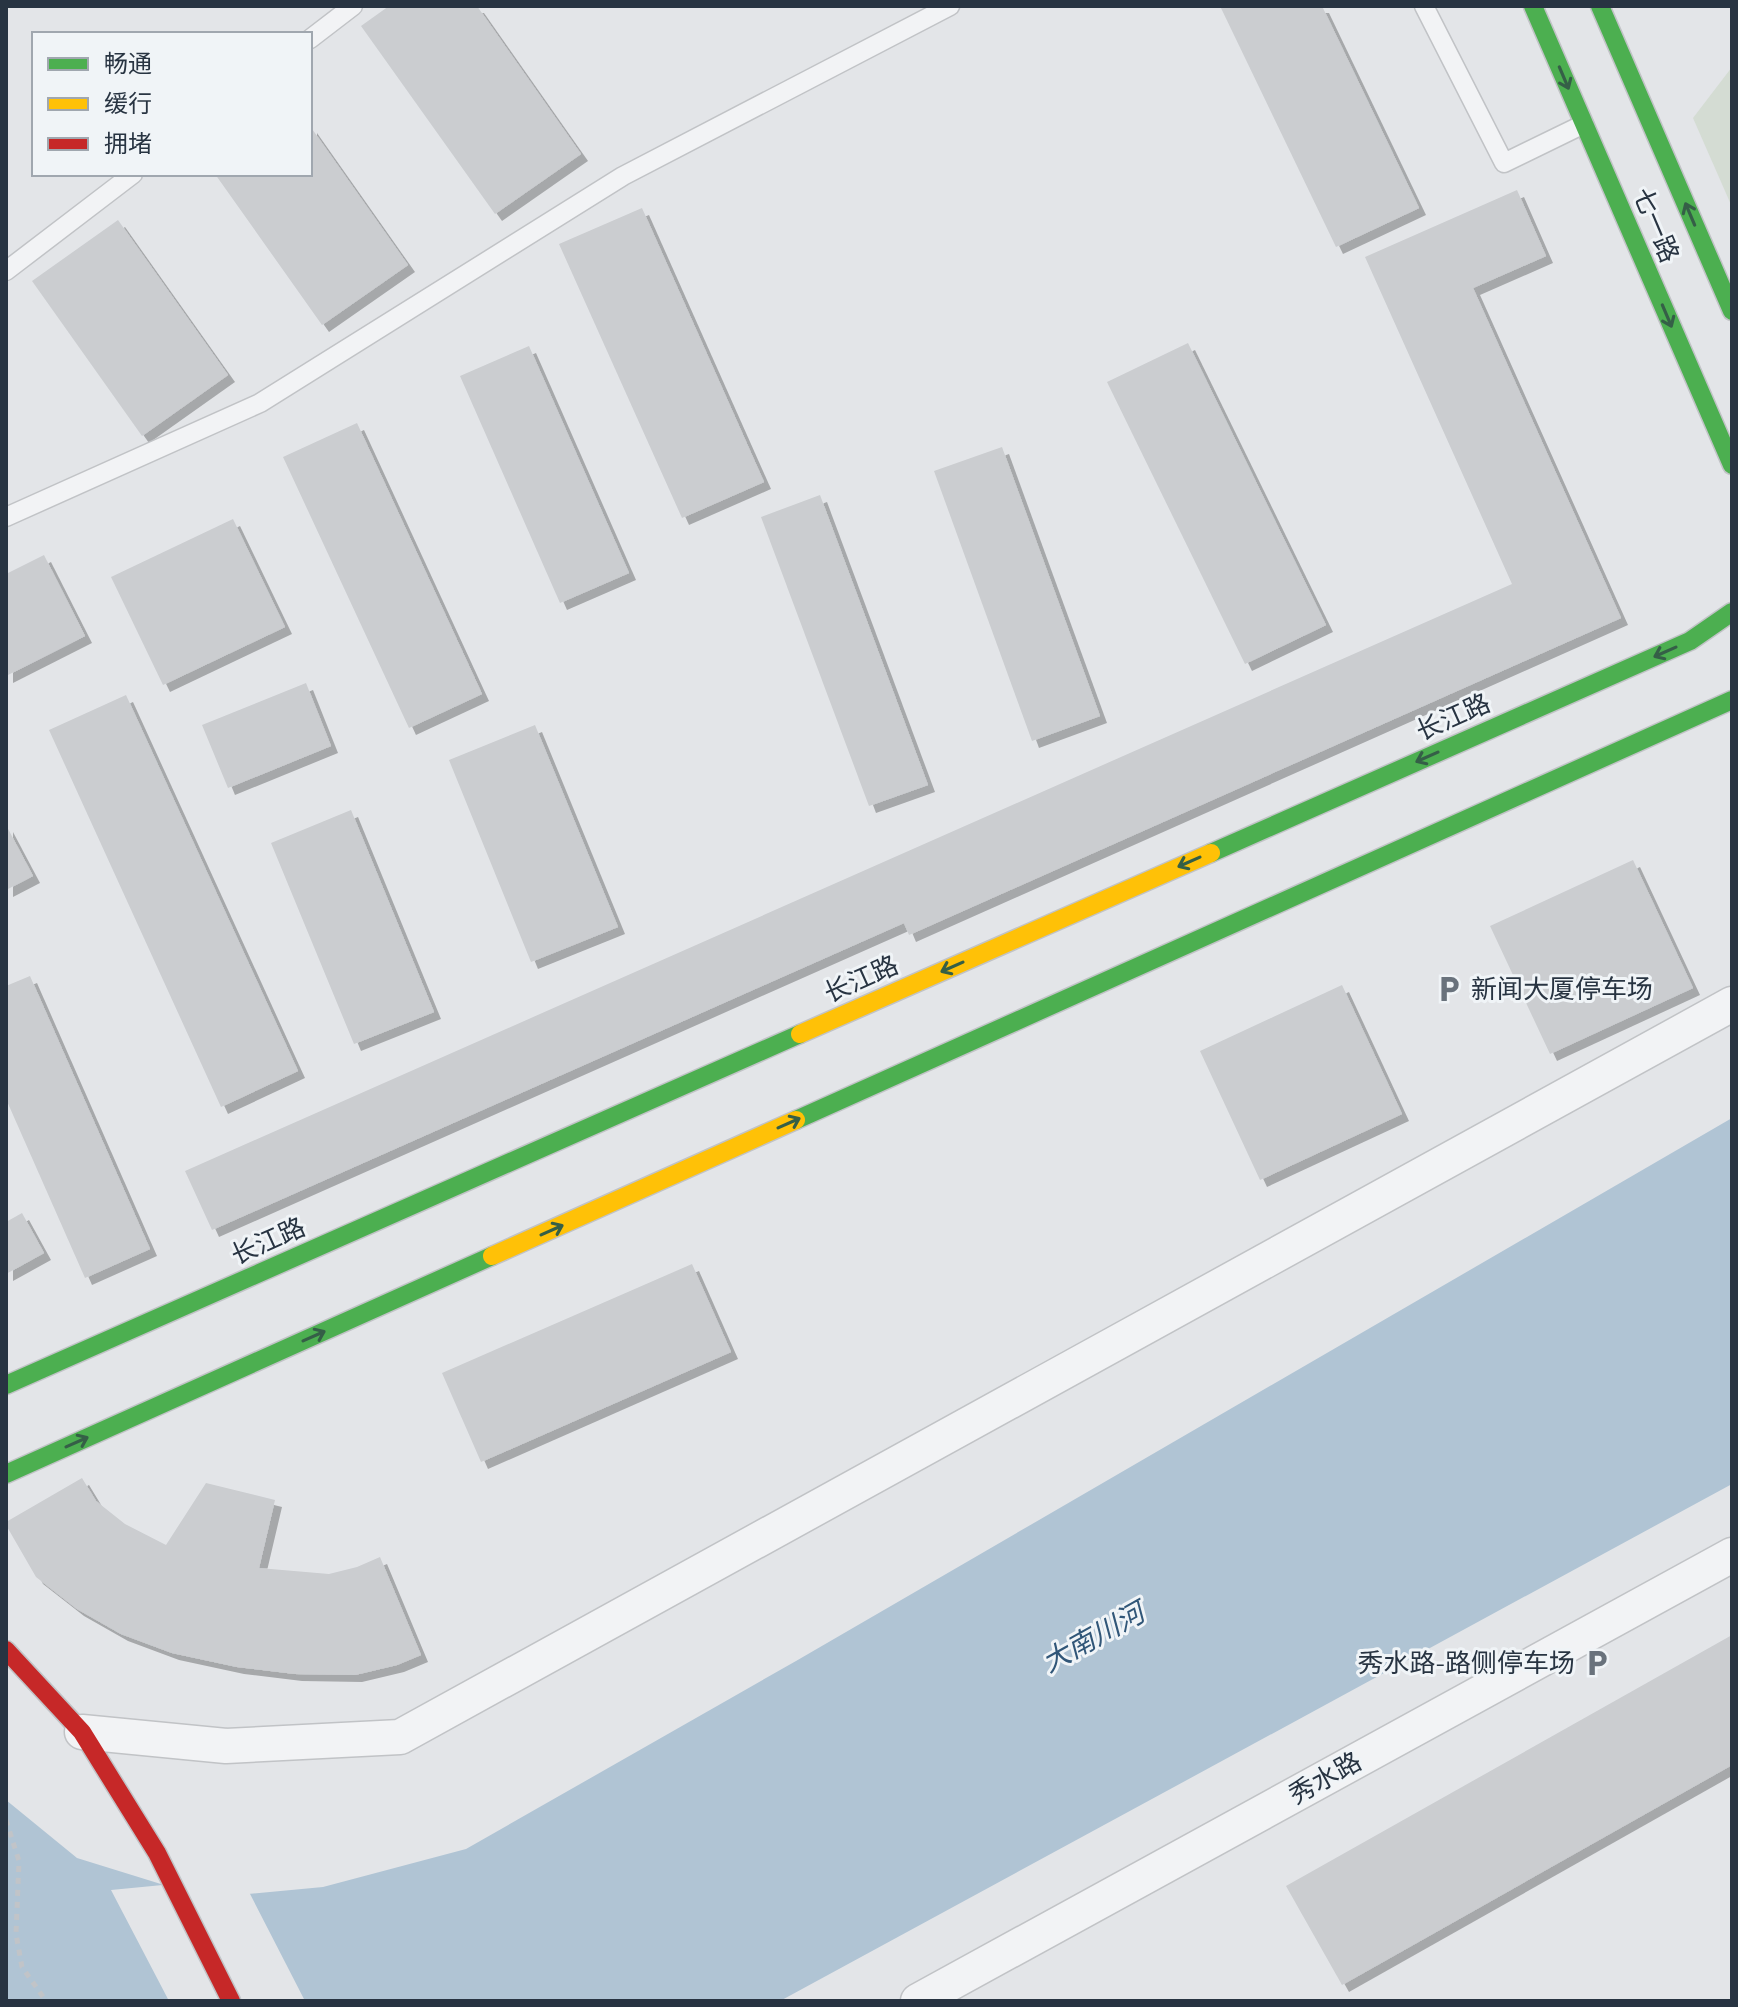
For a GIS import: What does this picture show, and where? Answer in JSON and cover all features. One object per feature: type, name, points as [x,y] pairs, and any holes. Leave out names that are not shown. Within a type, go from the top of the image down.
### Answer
[{"type":"main road","name":"七一路","points":[[1533,6],[1732,465]]},
{"type":"main road","name":"七一路","points":[[1600,6],[1732,311]]},
{"type":"main road","name":"长江路","points":[[6,1385],[1690,641],[1732,612]]},
{"type":"main road","points":[[6,1474],[1732,700]]},
{"type":"main road","points":[[6,1650],[82,1732],[157,1853],[231,2001]]},
{"type":"street","points":[[82,1732],[226,1746],[400,1737],[1732,1004]]},
{"type":"street","name":"秀水路","points":[[918,2001],[1732,1555]]},
{"type":"lane","points":[[312,37],[353,6]]},
{"type":"lane","points":[[6,517],[260,403],[623,176],[950,6]]},
{"type":"lane","points":[[1424,6],[1504,163],[1584,124]]},
{"type":"lane","points":[[6,271],[130,176]]},
{"type":"path","points":[[6,1820],[19,1861],[16,1934],[22,1967],[46,2001]]},
{"type":"shaded area","points":[[1732,67],[1732,207],[1693,118]]},
{"type":"water","name":"大南川河","points":[[1732,1118],[1732,1484],[780,2001],[6,2001],[6,1800],[77,1858],[206,1898],[323,1887],[466,1849]]},
{"type":"pier","points":[[173,1884],[207,1894],[248,1890],[305,2001],[169,2001],[111,1890]]},
{"type":"building","points":[[389,6],[477,6],[581,154],[495,214],[361,26]]},
{"type":"building","points":[[1220,6],[1322,6],[1419,208],[1336,247]]},
{"type":"building","points":[[312,129],[408,265],[322,325],[216,176],[312,176]]},
{"type":"building","points":[[1517,190],[1546,256],[1473,288],[1621,618],[909,935],[904,923],[212,1230],[185,1171],[1512,584],[1365,257]]},
{"type":"building","points":[[642,208],[764,482],[682,518],[559,244]]},
{"type":"building","points":[[118,220],[228,375],[142,436],[32,281]]},
{"type":"building","points":[[1188,343],[1326,625],[1245,664],[1107,382]]},
{"type":"building","points":[[529,346],[629,573],[560,603],[460,376]]},
{"type":"building","points":[[357,423],[482,694],[409,728],[283,457]]},
{"type":"building","points":[[1002,447],[1100,716],[1032,741],[934,471]]},
{"type":"building","points":[[820,495],[928,785],[869,806],[761,517]]},
{"type":"building","points":[[233,519],[285,627],[163,685],[111,577]]},
{"type":"building","points":[[44,555],[85,636],[6,676],[6,574]]},
{"type":"building","points":[[306,683],[331,746],[228,788],[202,725]]},
{"type":"building","points":[[126,695],[298,1071],[221,1107],[49,730]]},
{"type":"building","points":[[535,725],[618,927],[531,962],[449,760]]},
{"type":"building","points":[[351,810],[434,1012],[354,1044],[271,843]]},
{"type":"building","points":[[6,825],[33,876],[6,890]]},
{"type":"building","points":[[1633,860],[1693,988],[1550,1054],[1490,926]]},
{"type":"building","points":[[30,976],[150,1249],[85,1278],[6,1099],[6,986]]},
{"type":"building","points":[[1342,985],[1402,1114],[1260,1180],[1200,1051]]},
{"type":"building","points":[[22,1213],[44,1253],[6,1274],[6,1222]]},
{"type":"building","points":[[692,1264],[731,1352],[481,1462],[442,1373]]},
{"type":"building","points":[[82,1478],[96,1501],[125,1524],[166,1545],[206,1483],[275,1500],[259,1568],[329,1574],[380,1557],[421,1655],[397,1665],[355,1675],[295,1674],[237,1667],[172,1653],[121,1634],[77,1609],[36,1577],[6,1525],[6,1522]]},
{"type":"building","points":[[1732,1635],[1732,1765],[1342,1985],[1286,1886]]},
{"type":"traffic: fast","points":[[1533,6],[1732,465]]},
{"type":"traffic: fast","points":[[1600,6],[1732,311]]},
{"type":"traffic: fast","points":[[1211,853],[1690,641],[1732,612]]},
{"type":"traffic: fast","points":[[796,1120],[1732,700]]},
{"type":"traffic: fast","points":[[6,1385],[800,1034]]},
{"type":"traffic: fast","points":[[6,1474],[492,1256]]},
{"type":"traffic: slow","points":[[800,1034],[1211,853]]},
{"type":"traffic: slow","points":[[492,1256],[796,1120]]},
{"type":"traffic: jam","points":[[6,1650],[82,1732],[157,1853],[231,2001]]},
{"type":"place","name":"新闻大厦停车场","points":[[1449,989]]},
{"type":"place","name":"秀水路-路侧停车场","points":[[1597,1663]]}]
